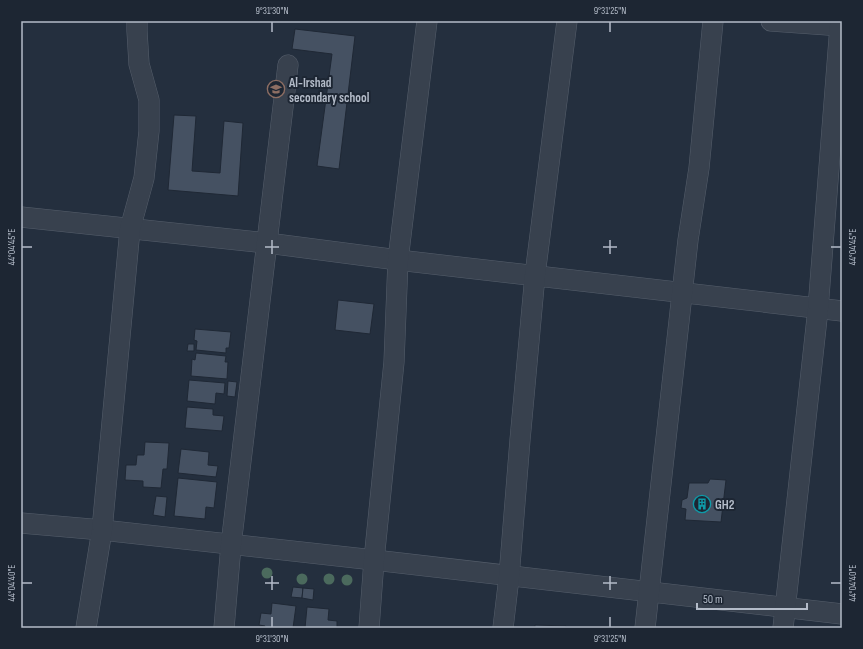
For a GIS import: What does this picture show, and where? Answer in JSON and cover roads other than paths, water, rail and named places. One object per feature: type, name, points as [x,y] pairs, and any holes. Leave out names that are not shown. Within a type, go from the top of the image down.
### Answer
[{"type":"street","points":[[86,628],[102,530],[130,229],[144,178],[149,131],[149,100],[139,64],[137,31],[138,21]]},
{"type":"street","points":[[369,628],[364,599],[374,560],[394,362],[398,260],[427,21]]},
{"type":"street","points":[[503,628],[509,576],[535,275],[567,21]]},
{"type":"street","points":[[645,628],[688,240],[699,168],[713,21]]},
{"type":"street","points":[[772,21],[841,26],[818,309],[783,628]]},
{"type":"street","points":[[224,628],[231,545],[288,65]]},
{"type":"street","points":[[21,217],[267,243],[398,260],[842,311]]},
{"type":"street","points":[[21,523],[102,530],[374,560],[842,614]]},
{"type":"place","name":"Al-Irshad secondary school","points":[[276,89]]},
{"type":"place","name":"GH2","points":[[702,504]]}]
